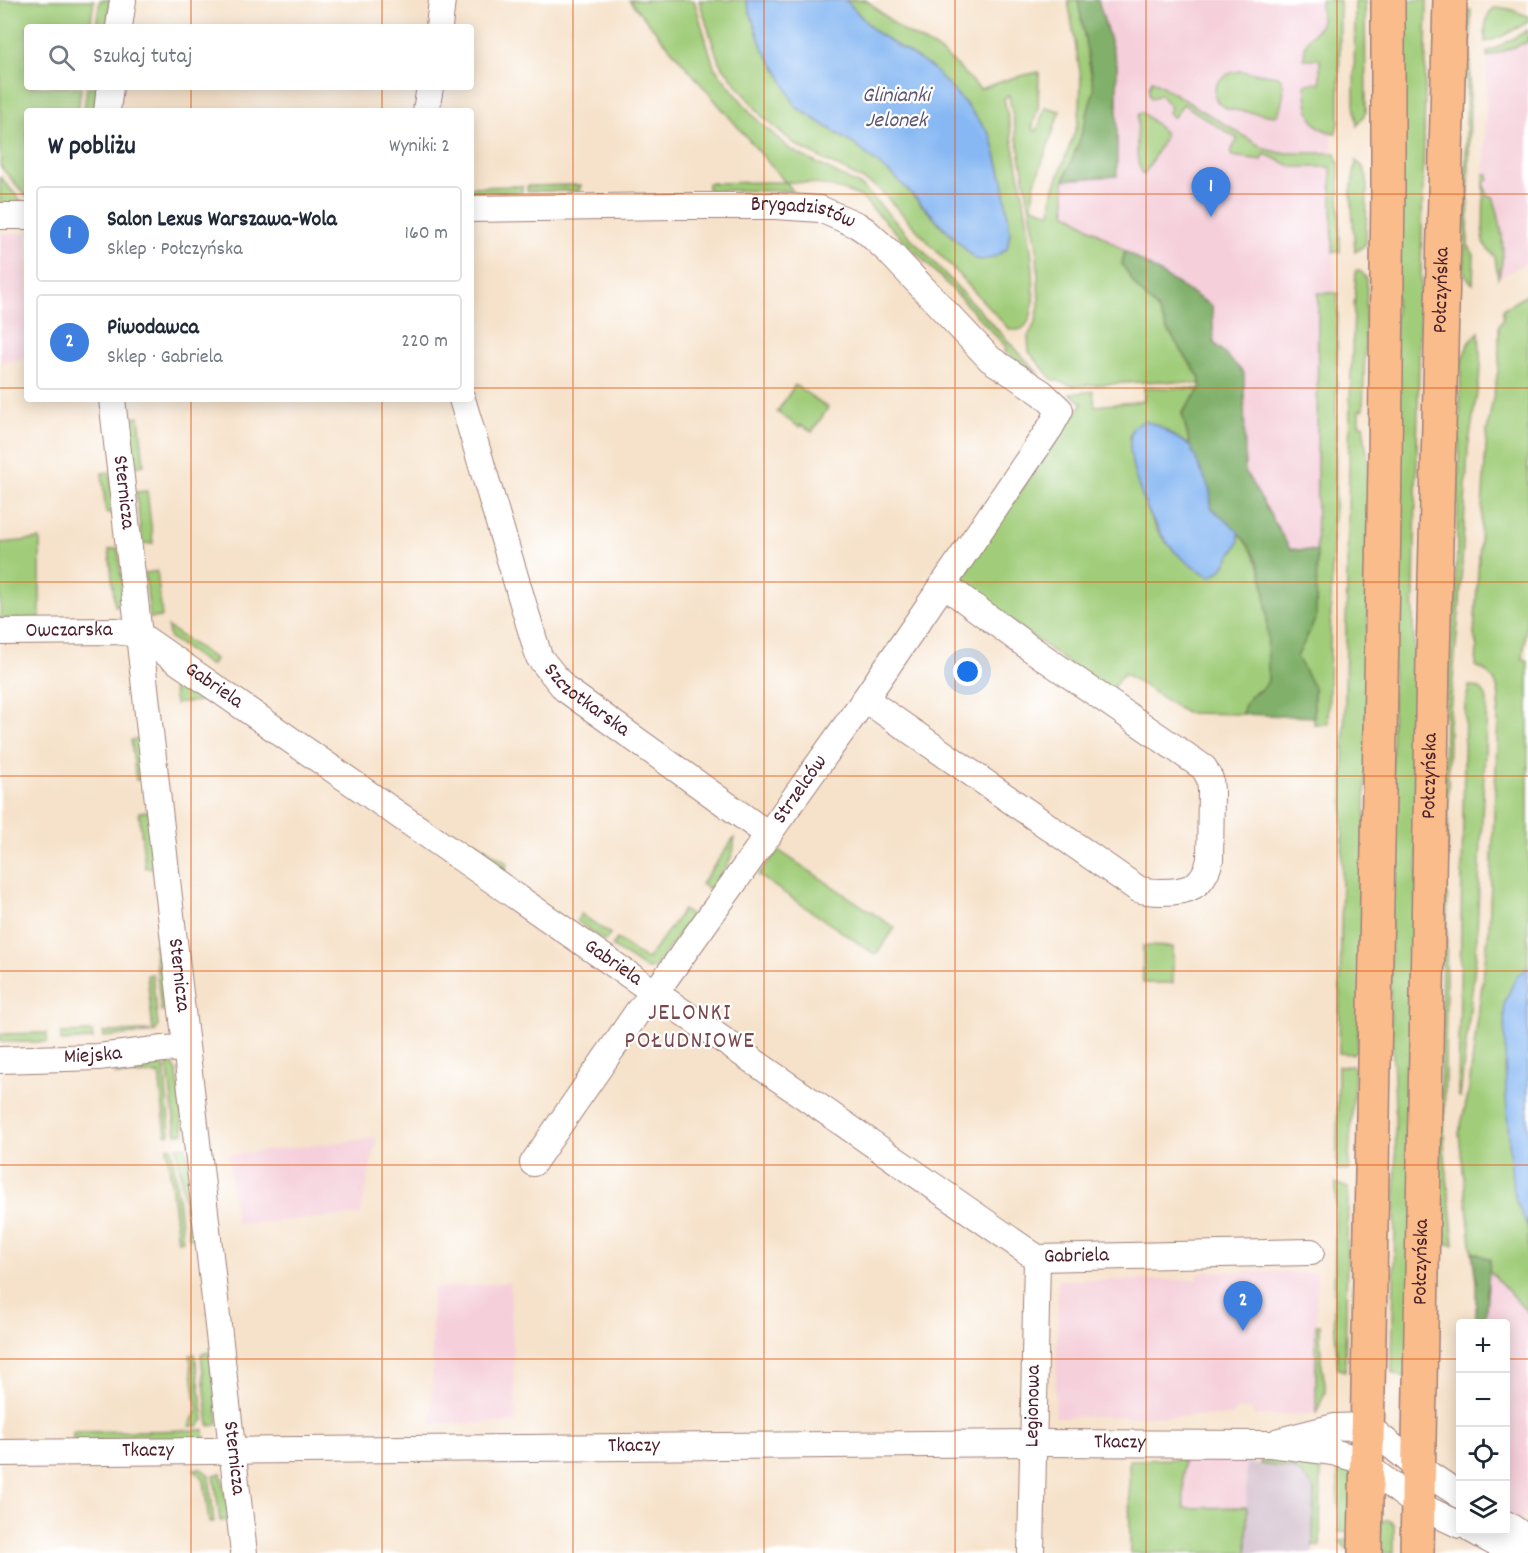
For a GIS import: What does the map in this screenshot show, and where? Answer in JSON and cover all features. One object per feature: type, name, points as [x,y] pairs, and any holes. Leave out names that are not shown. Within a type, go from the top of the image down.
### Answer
[{"type":"main road","points":[[1365,1553],[1385,476],[1388,0]]},
{"type":"main road","name":"Połczyńska","points":[[1417,1553],[1434,646],[1450,0]]},
{"type":"street","points":[[119,24],[123,0]]},
{"type":"street","points":[[439,24],[442,0]]},
{"type":"street","points":[[107,108],[110,90]]},
{"type":"street","points":[[426,108],[430,90]]},
{"type":"street","name":"Brygadzistów","points":[[474,209],[775,206],[820,209],[858,225],[866,231],[896,258],[990,359],[1042,393],[1060,410]]},
{"type":"street","points":[[0,216],[24,216]]},
{"type":"street","name":"Sternicza","points":[[112,402],[244,1553]]},
{"type":"street","name":"Szczotkarska","points":[[463,402],[539,657],[565,689],[769,835]]},
{"type":"street","name":"Strzelców","points":[[533,1163],[639,1010],[656,993],[865,699],[1060,410]]},
{"type":"street","points":[[865,699],[1138,889],[1149,892],[1181,892],[1194,887],[1202,878],[1210,860],[1211,791],[1210,779],[1204,768],[1030,648],[943,584]]},
{"type":"street","name":"Owczarska","points":[[0,632],[116,631],[138,634]]},
{"type":"street","name":"Gabriela","points":[[138,634],[1037,1258],[1311,1251]]},
{"type":"street","name":"Miejska","points":[[0,1060],[98,1057],[186,1048]]},
{"type":"street","name":"Legionowa","points":[[1031,1553],[1037,1258]]},
{"type":"street","points":[[1367,1426],[1419,1468],[1456,1492]]},
{"type":"street","name":"Tkaczy","points":[[1270,1444],[1334,1427],[1367,1426]]},
{"type":"street","name":"Tkaczy","points":[[0,1453],[1034,1443],[1270,1444],[1348,1455],[1366,1464],[1418,1505],[1456,1524]]},
{"type":"street","points":[[1510,1527],[1528,1538]]},
{"type":"street","points":[[1481,1535],[1513,1553]]},
{"type":"shaded area","points":[[1098,0],[1321,0],[1321,25],[1304,46],[1305,59],[1320,59],[1320,83],[1306,84],[1324,130],[1332,133],[1335,293],[1319,293],[1317,551],[1290,550],[1245,471],[1244,373],[1214,343],[1212,306],[1066,212],[1064,180],[1117,176],[1117,64]]},
{"type":"shaded area","points":[[1528,30],[1528,262],[1498,278],[1495,257],[1483,243],[1487,53]]},
{"type":"shaded area","points":[[24,233],[24,359],[0,362],[0,234]]},
{"type":"shaded area","points":[[377,1138],[360,1215],[236,1224],[228,1155]]},
{"type":"shaded area","points":[[1489,1270],[1528,1313],[1528,1507],[1519,1523],[1510,1516],[1510,1319],[1485,1319]]},
{"type":"shaded area","points":[[1206,1271],[1317,1273],[1316,1414],[1254,1416],[1252,1410],[1237,1409],[1232,1416],[1055,1417],[1058,1280],[1198,1280],[1198,1274],[1205,1274]]},
{"type":"shaded area","points":[[510,1282],[516,1423],[432,1424],[432,1289]]},
{"type":"shaded area","points":[[1246,1458],[1247,1507],[1184,1508],[1183,1459]]},
{"type":"shaded area","points":[[1246,1463],[1297,1470],[1314,1487],[1313,1553],[1247,1553]]},
{"type":"green space","points":[[0,0],[94,0],[90,24],[24,24],[24,90],[81,90],[78,108],[24,108],[24,194],[0,166]]},
{"type":"green space","points":[[100,0],[111,0],[107,24],[96,24]]},
{"type":"green space","points":[[629,0],[694,0],[714,67],[755,118],[791,150],[863,187],[1040,375],[1004,351],[1007,348],[861,197],[833,187],[796,182],[786,182],[793,191],[708,190],[708,183],[785,182]]},
{"type":"green space","points":[[699,0],[746,0],[762,47],[779,73],[796,107],[855,145],[898,180],[952,237],[1010,232],[1003,181],[991,136],[964,102],[931,68],[874,31],[846,0],[866,0],[903,31],[935,48],[953,62],[980,89],[1039,72],[1038,108],[1032,129],[1037,131],[1045,107],[1060,111],[1034,186],[1032,207],[1051,213],[1053,191],[1077,126],[1080,107],[1081,78],[1068,0],[1078,0],[1094,90],[1080,139],[1064,180],[1066,212],[1125,251],[1122,264],[1137,288],[1158,310],[1167,329],[1200,378],[1200,384],[1160,381],[1073,386],[1052,379],[1029,352],[1028,337],[1036,321],[1039,306],[1037,247],[1009,95],[1004,98],[1026,214],[1033,280],[1033,305],[1028,322],[1022,329],[1017,330],[1009,329],[877,187],[796,145],[762,116],[719,62]]},
{"type":"green space","points":[[1078,0],[1098,0],[1117,64],[1117,176],[1064,180],[1080,139],[1094,90]]},
{"type":"green space","points":[[1321,0],[1340,0],[1339,124],[1336,133],[1327,131],[1314,122],[1308,109],[1306,93],[1305,84],[1320,83],[1320,59],[1304,59],[1304,53],[1310,36],[1321,25]]},
{"type":"green space","points":[[1355,0],[1365,0],[1366,112],[1357,126],[1354,104]]},
{"type":"green space","points":[[1398,0],[1427,0],[1413,628],[1419,718],[1412,1381],[1392,1373],[1396,1147],[1390,1011]]},
{"type":"green space","points":[[1497,7],[1528,16],[1528,22],[1499,38],[1485,42],[1487,17]]},
{"type":"green space","points":[[1468,10],[1471,10],[1468,245],[1474,255],[1473,284],[1464,271]]},
{"type":"green space","points":[[1528,30],[1528,42],[1487,57],[1487,53]]},
{"type":"green space","points":[[1239,71],[1278,76],[1283,89],[1278,114],[1275,116],[1228,109],[1218,103],[1215,91],[1218,82],[1227,75]]},
{"type":"green space","points":[[1152,80],[1265,149],[1281,153],[1336,153],[1339,162],[1340,252],[1333,252],[1331,167],[1293,167],[1265,154],[1262,160],[1232,156],[1230,152],[1238,139],[1183,104],[1174,117],[1171,116],[1168,112],[1171,108],[1160,94],[1152,99],[1149,95]]},
{"type":"green space","points":[[87,90],[98,90],[95,108],[84,108]]},
{"type":"green space","points":[[1142,112],[1164,132],[1165,137],[1144,175],[1138,163],[1137,148],[1138,117]]},
{"type":"green space","points":[[1356,161],[1362,166],[1367,177],[1366,244],[1355,252],[1351,192]]},
{"type":"green space","points":[[1484,174],[1488,174],[1489,180],[1484,182],[1488,197],[1493,196],[1502,237],[1503,258],[1498,278],[1495,257],[1483,243]]},
{"type":"green space","points":[[0,177],[23,203],[23,207],[0,207]]},
{"type":"green space","points":[[581,185],[579,191],[527,191],[527,186]]},
{"type":"green space","points":[[522,186],[522,192],[474,192],[474,187]]},
{"type":"green space","points":[[1125,251],[1212,306],[1214,343],[1244,373],[1245,471],[1290,549],[1317,551],[1316,618],[1297,657],[1314,688],[1314,717],[1242,714],[1251,696],[1262,689],[1268,681],[1267,620],[1261,573],[1253,553],[1243,538],[1211,508],[1210,491],[1190,446],[1182,413],[1200,389],[1200,378],[1167,329],[1158,310],[1137,288],[1122,264]]},
{"type":"green space","points":[[1356,270],[1367,279],[1363,410],[1359,410],[1359,424],[1363,425],[1370,476],[1363,967],[1357,1050],[1352,1054],[1339,1053],[1350,397]]},
{"type":"green space","points":[[1318,293],[1338,293],[1335,508],[1328,724],[1314,724],[1314,688],[1297,657],[1316,618]]},
{"type":"green space","points":[[1528,294],[1528,604],[1523,659],[1528,660],[1528,1313],[1489,1270],[1490,1259],[1472,1252],[1459,1133],[1468,1095],[1489,929],[1499,697],[1492,678],[1476,666],[1477,647],[1474,635],[1487,431],[1499,366],[1499,325],[1503,319],[1503,309]]},
{"type":"green space","points":[[1479,332],[1481,368],[1468,448],[1460,602],[1449,721],[1444,1146],[1454,1245],[1446,1244],[1439,1180],[1445,711],[1456,586],[1461,365],[1468,344]]},
{"type":"green space","points":[[795,385],[828,408],[812,432],[801,425],[799,427],[777,412]]},
{"type":"green space","points":[[1144,387],[1200,389],[1182,413],[1190,446],[1157,425],[1130,435],[1132,459],[1141,492],[1160,535],[1171,546],[1221,570],[1239,542],[1238,531],[1256,559],[1262,577],[1267,622],[1268,681],[1265,687],[1250,698],[1242,714],[1186,713],[1124,673],[1109,693],[965,587],[962,578],[984,543],[1083,403],[1070,394],[1093,391],[1095,406],[1144,401]]},
{"type":"green space","points":[[139,417],[144,465],[133,467],[127,419]]},
{"type":"green space","points":[[110,472],[114,513],[106,513],[102,473]]},
{"type":"green space","points":[[147,491],[153,543],[142,544],[136,492]]},
{"type":"green space","points":[[40,539],[40,618],[0,619],[0,543]]},
{"type":"green space","points":[[118,548],[125,605],[115,606],[109,550]]},
{"type":"green space","points":[[157,571],[162,617],[150,618],[145,573]]},
{"type":"green space","points":[[168,627],[215,659],[211,666],[169,637]]},
{"type":"green space","points":[[179,682],[206,700],[175,704],[172,683]]},
{"type":"green space","points":[[1469,686],[1482,691],[1487,703],[1476,955],[1460,1097],[1458,1095],[1465,706]]},
{"type":"green space","points":[[141,739],[145,779],[136,780],[131,740]]},
{"type":"green space","points":[[149,811],[155,867],[145,868],[139,812]]},
{"type":"green space","points":[[734,838],[730,859],[709,889],[701,884]]},
{"type":"green space","points":[[476,842],[508,864],[504,870],[473,848]]},
{"type":"green space","points":[[778,850],[895,928],[876,955],[758,875]]},
{"type":"green space","points":[[683,910],[692,916],[655,967],[644,968],[612,946],[617,939],[647,960]]},
{"type":"green space","points":[[581,914],[610,934],[605,941],[577,921]]},
{"type":"green space","points":[[163,943],[170,1010],[161,1011],[154,944]]},
{"type":"green space","points":[[1143,946],[1173,947],[1173,983],[1143,983]]},
{"type":"green space","points":[[152,974],[158,1026],[155,1032],[104,1037],[103,1032],[153,1031],[147,975]]},
{"type":"green space","points":[[92,1032],[93,1039],[61,1041],[61,1033]]},
{"type":"green space","points":[[47,1033],[47,1042],[0,1042],[0,1034]]},
{"type":"green space","points":[[167,1062],[173,1064],[177,1072],[184,1133],[176,1134]]},
{"type":"green space","points":[[164,1065],[170,1134],[166,1135],[159,1074],[116,1075],[115,1070]]},
{"type":"green space","points":[[1338,1066],[1352,1066],[1355,1069],[1348,1171],[1337,1170]]},
{"type":"green space","points":[[186,1146],[197,1237],[189,1238],[177,1147]]},
{"type":"green space","points":[[167,1147],[172,1147],[183,1240],[178,1241]]},
{"type":"green space","points":[[1336,1183],[1348,1188],[1345,1371],[1338,1369],[1334,1314]]},
{"type":"green space","points":[[1472,1252],[1490,1259],[1485,1319],[1476,1319],[1476,1282]]},
{"type":"green space","points":[[1316,1325],[1320,1325],[1325,1392],[1316,1414]]},
{"type":"green space","points":[[210,1352],[218,1422],[216,1425],[209,1426],[201,1354]]},
{"type":"green space","points":[[195,1354],[204,1420],[198,1426],[189,1426],[197,1411],[190,1355]]},
{"type":"green space","points":[[204,1430],[202,1440],[73,1442],[73,1432]]},
{"type":"green space","points":[[1183,1459],[1184,1508],[1247,1507],[1247,1553],[1130,1553],[1129,1460]]},
{"type":"green space","points":[[1261,1459],[1308,1463],[1321,1468],[1320,1546],[1313,1546],[1314,1487],[1297,1470],[1261,1464]]},
{"type":"green space","points":[[1338,1462],[1348,1470],[1353,1479],[1351,1550],[1342,1545],[1340,1541],[1349,1540],[1349,1532],[1339,1532]]},
{"type":"green space","points":[[200,1468],[209,1475],[214,1522],[209,1522],[204,1480],[194,1469]]},
{"type":"green space","points":[[221,1473],[229,1520],[220,1521],[214,1475]]},
{"type":"green space","points":[[1385,1520],[1390,1520],[1394,1525],[1394,1553],[1384,1553],[1378,1550],[1380,1524]]},
{"type":"water","name":"Glinianki Jelonek","points":[[746,0],[846,0],[874,31],[931,67],[964,102],[991,136],[1003,181],[1010,232],[1007,249],[988,259],[975,259],[898,180],[855,145],[796,107],[779,73],[762,47]]},
{"type":"water","points":[[1144,421],[1157,425],[1190,446],[1210,491],[1211,508],[1238,531],[1239,542],[1221,570],[1210,577],[1170,547],[1144,502],[1133,469],[1130,439],[1133,427]]},
{"type":"water","points":[[1528,967],[1528,1227],[1516,1201],[1512,1180],[1506,1097],[1504,1004],[1516,977]]},
{"type":"place","name":"Salon Lexus Warszawa-Wola","points":[[1211,217]]},
{"type":"place","name":"Piwodawca","points":[[1243,1331]]},
{"type":"district","name":"JELONKI POŁUDNIOWE","points":[[690,1028]]}]
